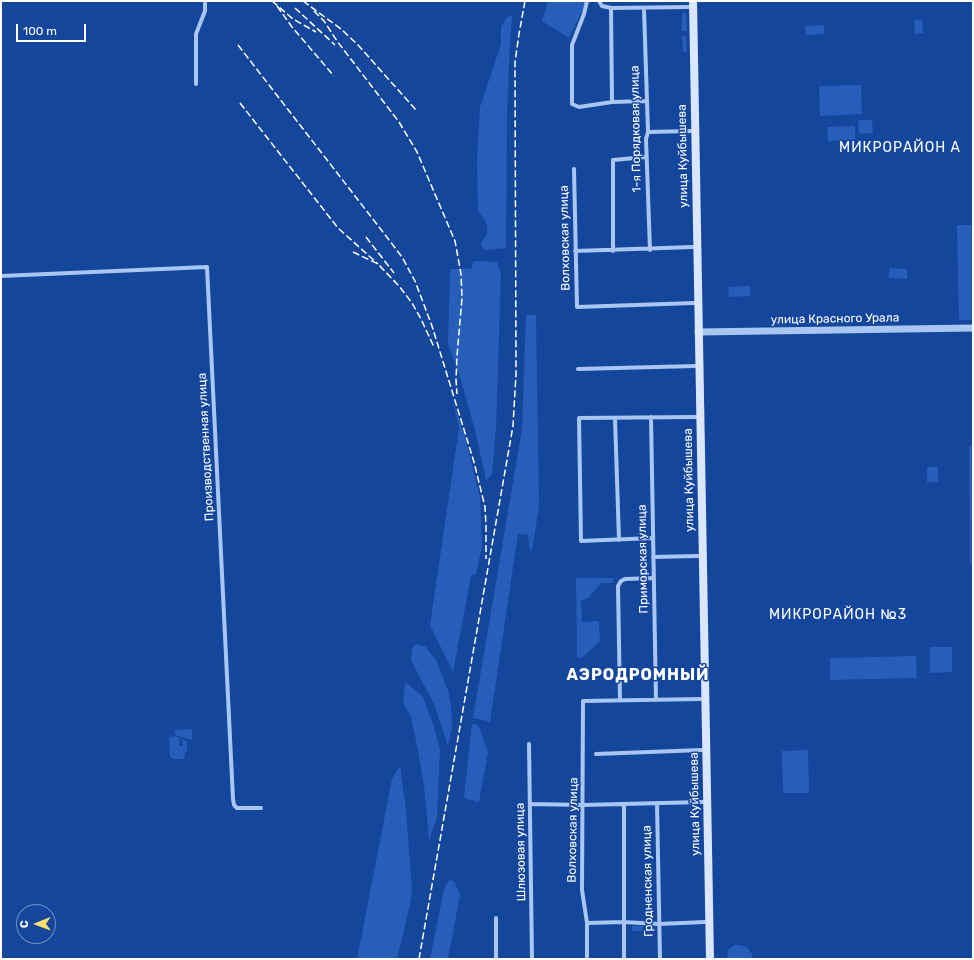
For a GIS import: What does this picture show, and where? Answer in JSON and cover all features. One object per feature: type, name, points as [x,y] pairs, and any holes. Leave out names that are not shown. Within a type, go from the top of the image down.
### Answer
[{"type":"main road","name":"улица Куйбышева","points":[[690,3],[707,922],[710,959]]},
{"type":"main road","name":"улица Куйбышева","points":[[695,247],[695,366],[698,416]]},
{"type":"main road","name":"улица Куйбышева","points":[[705,959],[707,922]]},
{"type":"street","points":[[196,84],[196,34],[205,11],[205,1]]},
{"type":"street","points":[[587,1],[584,14],[572,45],[572,104],[579,108],[612,102],[646,101]]},
{"type":"street","points":[[599,1],[602,6],[611,8],[644,9],[690,3]]},
{"type":"street","points":[[611,8],[612,102]]},
{"type":"street","name":"1-я Порядковая улица","points":[[644,9],[648,132],[646,139],[646,157],[650,250]]},
{"type":"street","points":[[648,132],[693,130]]},
{"type":"street","points":[[613,251],[613,160],[646,157]]},
{"type":"street","name":"Волховская улица","points":[[574,169],[577,307],[694,303]]},
{"type":"street","points":[[575,251],[650,250],[695,247]]},
{"type":"street","name":"Производственная улица","points":[[1,276],[208,267],[233,799],[234,805],[237,808],[260,808]]},
{"type":"street","name":"улица Красного Урала","points":[[696,332],[973,328]]},
{"type":"street","points":[[578,369],[695,366]]},
{"type":"street","points":[[653,538],[581,541],[578,418],[698,416]]},
{"type":"street","name":"Приморская улица","points":[[651,417],[656,700]]},
{"type":"street","points":[[615,418],[618,540]]},
{"type":"street","points":[[653,557],[700,556]]},
{"type":"street","points":[[654,578],[625,579],[621,581],[618,586],[620,700],[703,699]]},
{"type":"street","name":"Волховская улица","points":[[587,959],[587,923],[582,890],[583,701],[620,700]]},
{"type":"street","name":"Шлюзовая улица","points":[[529,744],[532,959]]},
{"type":"street","points":[[596,754],[704,750]]},
{"type":"street","points":[[530,804],[583,805],[705,802]]},
{"type":"street","name":"Гродненская улица","points":[[657,803],[660,959]]},
{"type":"street","points":[[624,804],[624,959]]},
{"type":"street","points":[[496,918],[496,959]]},
{"type":"street","points":[[587,923],[623,922],[659,924],[707,922]]},
{"type":"shaded area","points":[[548,1],[587,1],[569,38],[542,21]]},
{"type":"shaded area","points":[[683,11],[686,14],[687,31],[682,31]]},
{"type":"shaded area","points":[[512,16],[507,114],[506,248],[484,250],[481,244],[487,234],[487,226],[485,220],[478,211],[477,160],[480,107],[501,44],[501,27],[507,17]]},
{"type":"shaded area","points":[[914,20],[922,20],[923,33],[915,34]]},
{"type":"shaded area","points":[[824,25],[824,34],[806,35],[805,26]]},
{"type":"shaded area","points":[[682,36],[686,36],[687,52],[683,52]]},
{"type":"shaded area","points":[[861,85],[862,114],[820,116],[819,86]]},
{"type":"shaded area","points":[[858,120],[872,120],[873,133],[859,134]]},
{"type":"shaded area","points":[[855,126],[855,140],[828,141],[827,127]]},
{"type":"shaded area","points":[[957,225],[973,225],[973,320],[959,320]]},
{"type":"shaded area","points":[[474,261],[497,262],[501,273],[496,428],[492,475],[486,480],[476,434],[460,377],[448,344],[450,269],[471,269]]},
{"type":"shaded area","points":[[890,268],[907,269],[907,279],[889,278]]},
{"type":"shaded area","points":[[750,286],[750,296],[729,297],[728,287]]},
{"type":"shaded area","points":[[526,315],[536,315],[539,506],[532,551],[530,550],[528,535],[518,534],[490,722],[473,718],[522,429]]},
{"type":"shaded area","points":[[453,402],[464,433],[480,497],[482,546],[476,574],[471,576],[453,672],[430,625],[459,428]]},
{"type":"shaded area","points":[[969,446],[973,446],[973,565],[970,565]]},
{"type":"shaded area","points":[[927,467],[938,467],[938,482],[927,482]]},
{"type":"shaded area","points":[[576,578],[613,578],[613,583],[601,583],[588,598],[581,601],[582,622],[599,621],[600,641],[583,657],[577,658]]},
{"type":"shaded area","points":[[416,644],[426,647],[437,662],[449,693],[452,727],[448,746],[434,704],[411,660],[412,649]]},
{"type":"shaded area","points":[[930,647],[952,647],[952,672],[930,673]]},
{"type":"shaded area","points":[[916,656],[917,678],[830,680],[830,658]]},
{"type":"shaded area","points":[[405,682],[423,697],[434,727],[440,750],[437,818],[429,840],[424,786],[417,745],[411,717],[403,703]]},
{"type":"shaded area","points":[[472,724],[478,725],[488,752],[479,802],[464,798]]},
{"type":"shaded area","points":[[192,729],[192,740],[175,735],[175,730]]},
{"type":"shaded area","points":[[175,736],[180,738],[179,746],[183,746],[182,739],[187,741],[187,751],[185,752],[184,759],[173,759],[170,757],[169,738]]},
{"type":"shaded area","points":[[808,750],[809,793],[783,793],[782,751]]},
{"type":"shaded area","points":[[400,766],[406,809],[412,891],[410,905],[397,959],[357,959],[392,779]]},
{"type":"shaded area","points":[[449,880],[454,881],[460,895],[448,959],[430,959],[444,889]]},
{"type":"shaded area","points":[[632,926],[643,926],[643,931],[632,931]]},
{"type":"shaded area","points":[[735,945],[747,947],[752,954],[752,959],[727,959],[728,950]]},
{"type":"railway","points":[[272,1],[293,19],[316,32]]},
{"type":"railway","points":[[303,1],[341,29],[358,45],[416,110]]},
{"type":"railway","points":[[419,959],[513,426],[516,374],[515,62],[525,1]]},
{"type":"railway","points":[[277,6],[292,27],[334,76]]},
{"type":"railway","points":[[295,8],[335,45]]},
{"type":"railway","points":[[314,11],[324,21],[337,41],[399,122],[417,152],[455,241],[461,274],[462,298],[457,356],[457,394]]},
{"type":"railway","points":[[238,45],[402,257],[415,281],[432,326],[474,462],[485,507],[486,559]]},
{"type":"railway","points":[[240,103],[338,228],[378,264]]},
{"type":"railway","points":[[366,237],[394,273]]},
{"type":"railway","points":[[353,252],[378,264],[399,286],[412,303],[434,347]]},
{"type":"district","name":"МИКРОРАЙОН А","points":[[900,148]]},
{"type":"district","name":"МИКРОРАЙОН №3","points":[[838,615]]},
{"type":"district","name":"АЭРОДРОМНЫЙ","points":[[638,675]]}]
